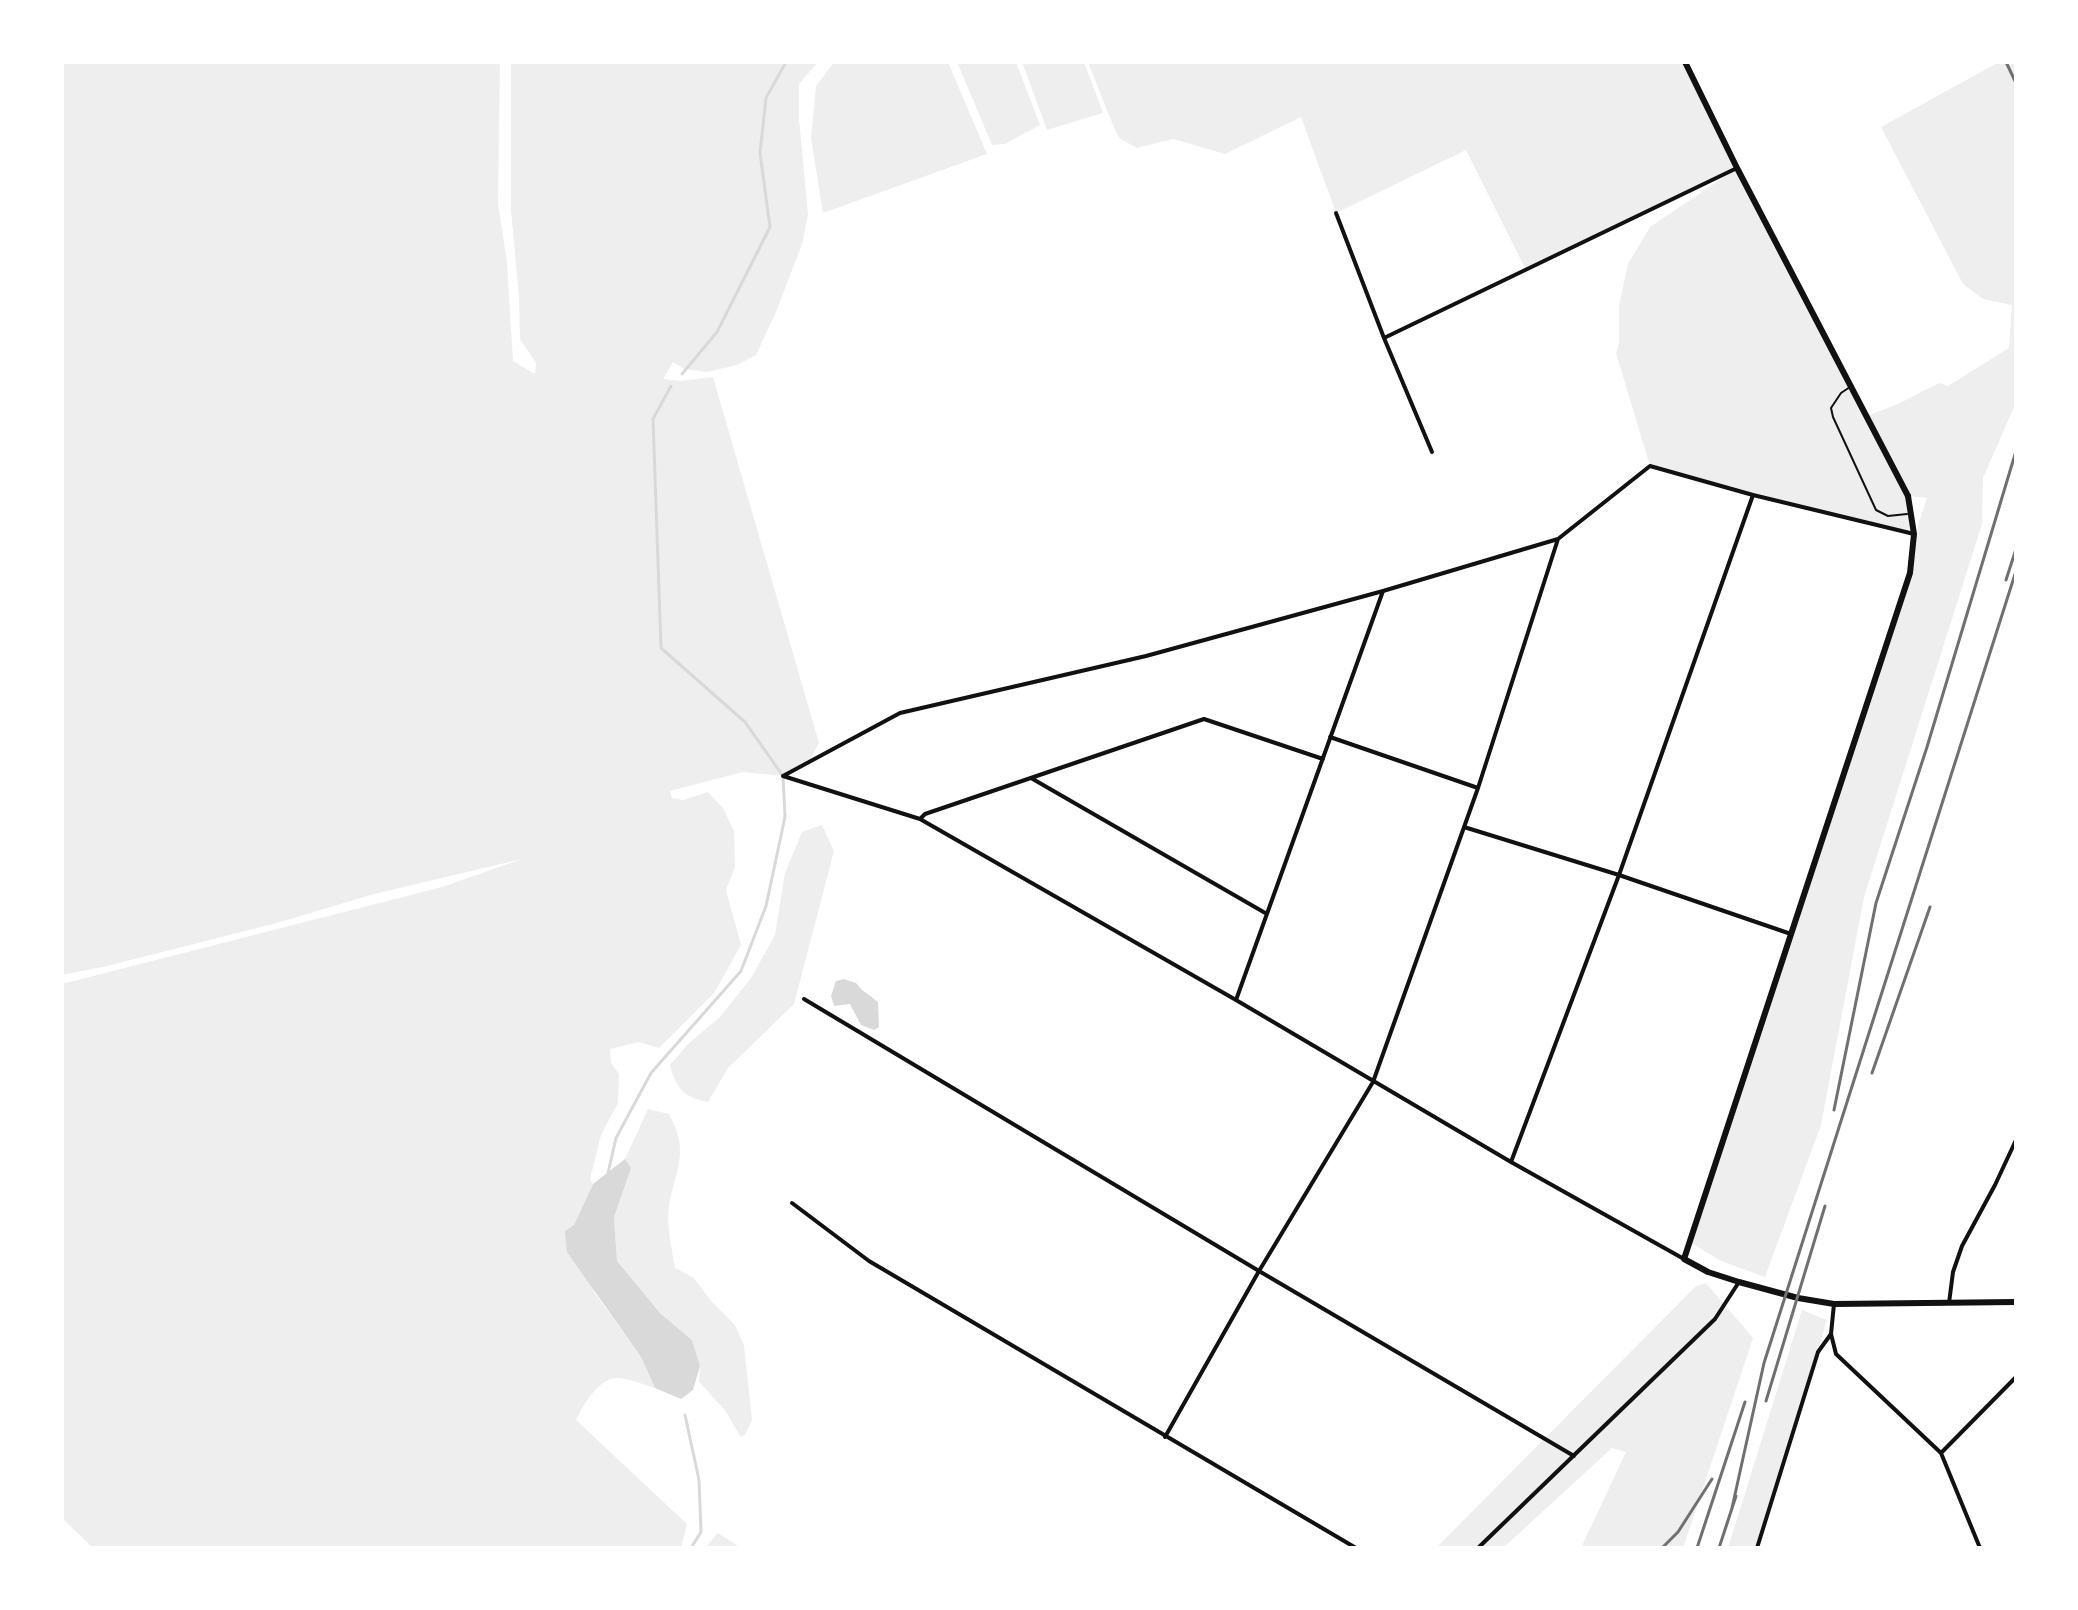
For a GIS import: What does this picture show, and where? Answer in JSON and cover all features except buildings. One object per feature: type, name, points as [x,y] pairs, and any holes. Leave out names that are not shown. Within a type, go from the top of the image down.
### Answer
[{"type":"street","points":[[1684,1259],[1910,573],[1914,534],[1908,496],[1685,62]]},
{"type":"street","points":[[1384,338],[1737,168]]},
{"type":"street","points":[[1336,213],[1432,452]]},
{"type":"street","points":[[1914,534],[1650,466],[1558,539],[1146,656],[900,713],[783,776],[920,819],[1511,1162],[1708,1272],[1798,1298],[1834,1304],[2016,1302]]},
{"type":"street","points":[[1511,1162],[1619,875],[1753,495]]},
{"type":"street","points":[[1165,1437],[1259,1271],[1373,1082],[1478,788],[1558,539]]},
{"type":"street","points":[[1236,1000],[1383,591]]},
{"type":"street","points":[[920,819],[925,814],[1204,719],[1323,759]]},
{"type":"street","points":[[1330,737],[1478,788]]},
{"type":"street","points":[[1031,778],[1267,914]]},
{"type":"street","points":[[1464,827],[1619,875],[1791,934]]},
{"type":"street","points":[[804,999],[1574,1456]]},
{"type":"street","points":[[1949,1303],[1953,1272],[1962,1246],[2016,1140]]},
{"type":"street","points":[[792,1203],[869,1261],[1356,1548]]},
{"type":"street","points":[[1478,1548],[1715,1319],[1739,1282]]},
{"type":"street","points":[[1834,1304],[1831,1334],[1836,1354],[1941,1453],[1980,1548]]},
{"type":"street","points":[[1757,1548],[1818,1352],[1831,1334]]},
{"type":"street","points":[[1941,1453],[2016,1377]]},
{"type":"lane","points":[[1851,386],[1841,393],[1831,408],[1876,510],[1888,516],[1911,513]]},
{"type":"shaded area","points":[[62,62],[500,62],[498,204],[507,262],[513,361],[535,374],[536,363],[520,339],[511,210],[511,62],[818,62],[799,84],[808,215],[802,244],[756,355],[737,365],[707,372],[684,369],[673,362],[663,379],[682,381],[713,377],[819,743],[809,762],[783,776],[743,772],[670,791],[672,798],[683,800],[708,792],[723,808],[734,831],[735,867],[726,890],[741,945],[714,993],[659,1048],[639,1042],[610,1049],[611,1063],[619,1074],[618,1103],[601,1135],[590,1179],[593,1184],[574,1225],[594,1292],[641,1357],[655,1388],[619,1378],[612,1379],[598,1387],[576,1420],[687,1524],[681,1548],[93,1548],[62,1518],[62,984],[442,887],[522,859],[62,975]]},
{"type":"shaded area","points":[[834,62],[948,62],[987,154],[823,213],[811,138],[816,86]]},
{"type":"shaded area","points":[[957,62],[1016,62],[1040,125],[1005,144],[992,145]]},
{"type":"shaded area","points":[[1022,62],[1084,62],[1103,113],[1047,130]]},
{"type":"shaded area","points":[[1088,62],[1685,62],[1867,416],[1939,383],[1948,386],[2009,348],[2012,305],[1983,299],[1963,284],[1881,127],[1999,62],[2016,62],[2016,398],[1983,478],[1982,524],[1864,897],[1821,1125],[1765,1277],[1721,1261],[1690,1242],[1910,573],[1919,522],[1927,498],[1909,496],[1914,534],[1650,466],[1616,353],[1619,306],[1628,264],[1650,227],[1730,173],[1526,270],[1466,150],[1336,213],[1301,117],[1225,154],[1173,139],[1137,148],[1119,138]]},
{"type":"shaded area","points":[[822,825],[834,851],[794,1004],[728,1068],[708,1102],[693,1097],[678,1086],[670,1065],[689,1043],[720,1017],[751,978],[775,935],[785,873],[802,832]]},
{"type":"shaded area","points":[[844,979],[856,983],[878,1002],[879,1027],[874,1030],[861,1025],[850,1004],[834,1006],[831,996],[836,981]]},
{"type":"shaded area","points":[[648,1109],[669,1114],[679,1139],[680,1160],[668,1213],[675,1268],[694,1278],[735,1325],[744,1345],[752,1420],[745,1435],[740,1436],[725,1410],[699,1382],[700,1366],[692,1340],[660,1313],[617,1261],[614,1217],[630,1169],[625,1159]]},
{"type":"shaded area","points":[[625,1159],[631,1168],[614,1217],[617,1261],[660,1313],[692,1340],[700,1366],[693,1390],[681,1399],[655,1388],[641,1357],[567,1252],[565,1231],[574,1225],[593,1184]]},
{"type":"shaded area","points":[[1706,1283],[1753,1338],[1683,1548],[1581,1548],[1626,1452],[1612,1448],[1503,1548],[1436,1548],[1696,1286]]},
{"type":"shaded area","points":[[1802,1310],[1827,1320],[1757,1548],[1728,1548]]},
{"type":"shaded area","points":[[718,1533],[741,1548],[705,1548]]},
{"type":"waterway","points":[[682,374],[717,332],[770,227],[760,153],[766,98],[786,62]]},
{"type":"waterway","points":[[608,1173],[616,1138],[651,1073],[741,971],[766,906],[785,817],[783,776],[745,722],[661,648],[653,419],[671,386]]},
{"type":"waterway","points":[[685,1415],[699,1480],[701,1532],[691,1548]]},
{"type":"railway","points":[[2006,62],[2016,83]]},
{"type":"railway","points":[[1834,1110],[1876,903],[1927,747],[2016,451]]},
{"type":"railway","points":[[2006,580],[2016,549]]},
{"type":"railway","points":[[1732,1508],[1764,1363],[2016,571]]},
{"type":"railway","points":[[1872,1073],[1930,907]]},
{"type":"railway","points":[[1766,1401],[1825,1206]]},
{"type":"railway","points":[[1697,1548],[1745,1402]]},
{"type":"railway","points":[[1662,1548],[1678,1532],[1712,1479]]},
{"type":"railway","points":[[1719,1548],[1736,1496]]}]
